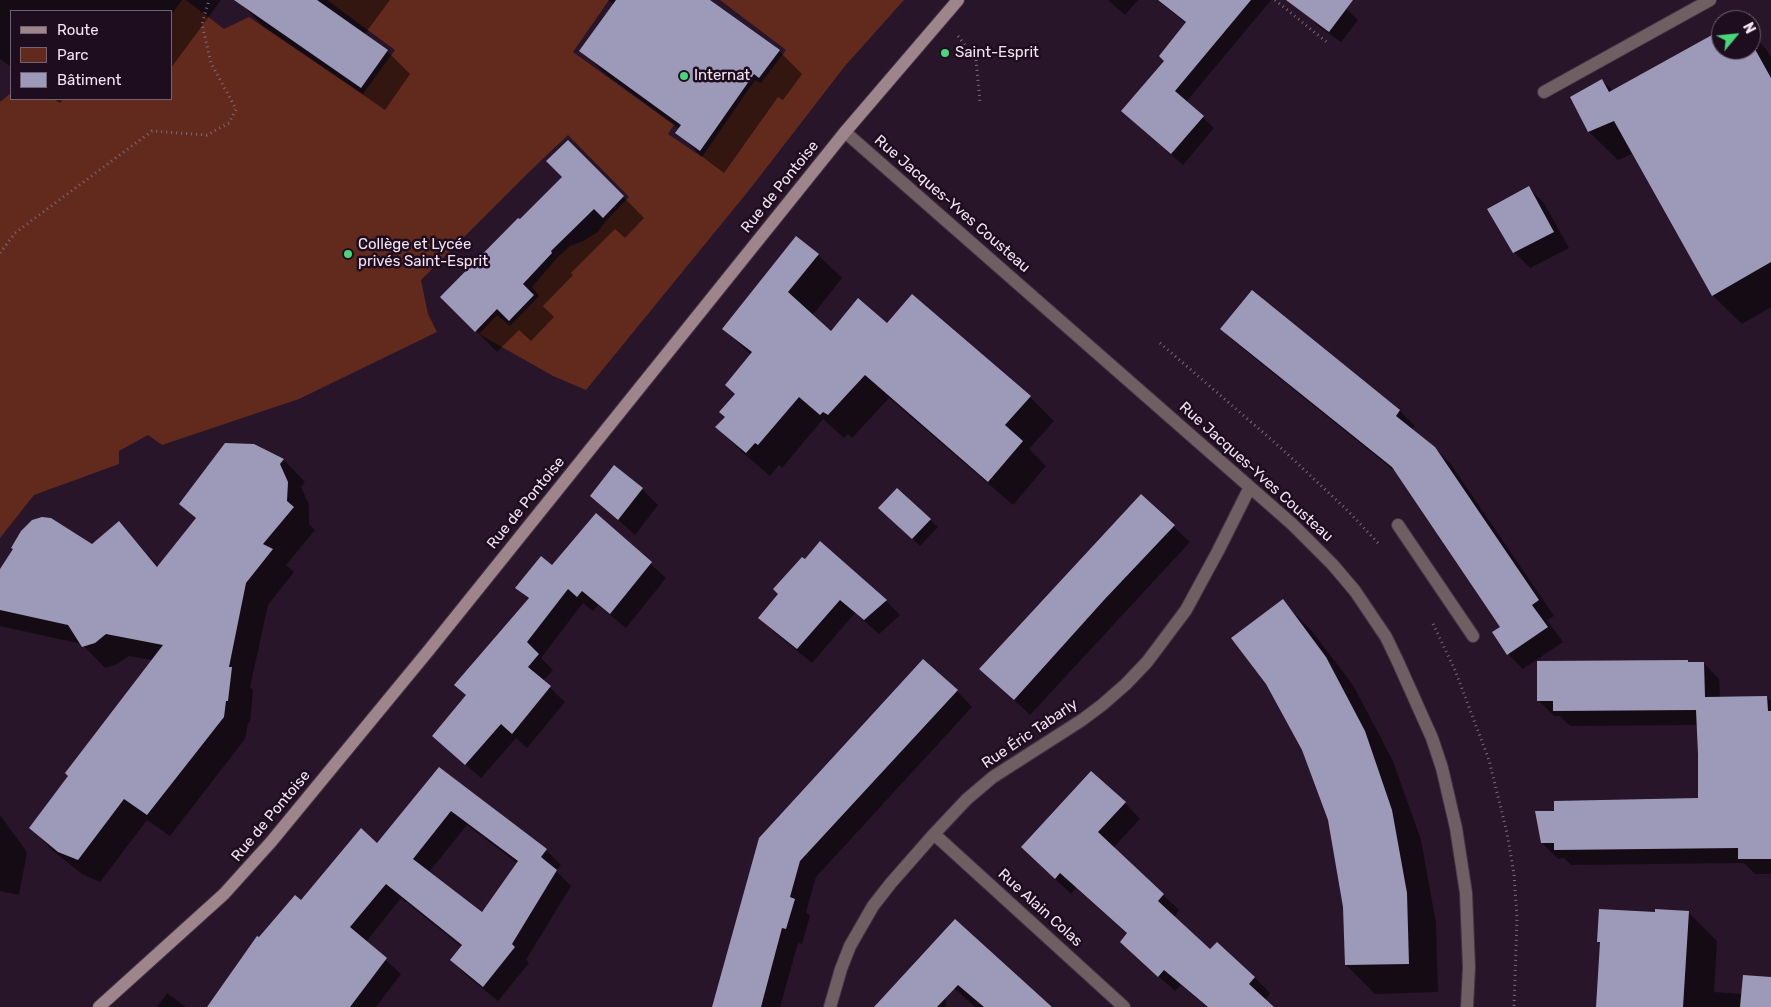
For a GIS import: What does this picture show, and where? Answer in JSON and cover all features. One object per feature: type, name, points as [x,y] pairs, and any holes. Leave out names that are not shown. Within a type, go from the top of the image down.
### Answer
[{"type":"street","name":"Rue de Pontoise","points":[[100,1007],[218,900],[271,842],[418,664],[845,132],[958,0]]},
{"type":"street","points":[[1544,92],[1710,0]]},
{"type":"street","name":"Rue Jacques-Yves Cousteau","points":[[845,132],[1250,487],[1312,543],[1355,591],[1386,637],[1432,738],[1449,794],[1464,870],[1468,934],[1467,1007]]},
{"type":"street","name":"Rue Éric Tabarly","points":[[830,1007],[850,946],[861,926],[891,883],[967,799],[993,777],[1102,705],[1147,662],[1186,610],[1250,487]]},
{"type":"street","points":[[1398,526],[1473,636]]},
{"type":"street","name":"Rue Alain Colas","points":[[934,834],[1124,1007]]},
{"type":"path","points":[[0,254],[15,233],[152,131],[207,134],[229,123],[236,109],[211,62],[202,24],[210,0]]},
{"type":"path","points":[[1275,0],[1329,44]]},
{"type":"path","points":[[944,16],[976,60],[980,102]]},
{"type":"green space","name":"Collège et Lycée privés Saint-Esprit","points":[[182,0],[186,0],[224,29],[249,17],[363,94],[395,50],[327,0],[609,0],[573,52],[674,125],[668,134],[702,157],[755,80],[761,83],[786,50],[720,0],[904,0],[845,66],[750,189],[586,390],[553,376],[479,334],[497,315],[510,326],[539,296],[532,287],[557,258],[570,246],[598,232],[629,197],[568,135],[421,280],[428,314],[437,332],[299,399],[162,445],[148,435],[119,451],[119,464],[34,495],[0,538],[0,102],[10,94],[10,100],[172,100],[172,14]]},
{"type":"building","points":[[234,0],[317,0],[388,50],[361,88]]},
{"type":"building","name":"Internat","points":[[616,0],[710,0],[780,50],[759,78],[754,74],[700,151],[675,133],[681,125],[579,51]]},
{"type":"building","points":[[1158,0],[1251,0],[1175,91],[1204,116],[1171,154],[1121,111],[1164,61],[1159,56],[1186,22]]},
{"type":"building","points":[[1286,0],[1353,0],[1329,32]]},
{"type":"building","points":[[1711,36],[1711,60],[1761,60],[1771,78],[1771,262],[1712,296],[1614,121],[1588,132],[1570,97],[1602,79],[1609,92]]},
{"type":"building","points":[[568,140],[624,196],[603,218],[594,209],[551,251],[552,253],[523,284],[534,295],[509,321],[497,309],[475,332],[440,297],[518,218],[520,219],[562,177],[546,161]]},
{"type":"building","points":[[1529,186],[1554,232],[1513,253],[1487,209]]},
{"type":"building","points":[[796,236],[819,254],[788,292],[831,331],[858,298],[887,323],[912,294],[1031,396],[1005,425],[1023,441],[988,482],[865,375],[828,415],[823,412],[820,415],[799,397],[758,445],[755,443],[746,453],[715,427],[725,417],[719,412],[735,394],[725,385],[752,352],[722,329]]},
{"type":"building","points":[[1252,290],[1400,410],[1396,416],[1435,447],[1539,600],[1532,605],[1548,627],[1507,655],[1492,632],[1500,627],[1392,467],[1220,329]]},
{"type":"building","points":[[225,443],[254,444],[284,459],[280,464],[288,482],[287,501],[294,507],[263,544],[273,549],[246,583],[229,667],[232,667],[224,717],[147,815],[124,799],[78,860],[58,852],[29,828],[68,776],[65,773],[163,645],[106,634],[95,643],[82,647],[68,625],[0,610],[0,569],[13,549],[11,548],[21,531],[32,520],[42,517],[51,518],[92,544],[119,521],[157,567],[196,518],[179,504]]},
{"type":"building","points":[[614,465],[643,488],[618,520],[590,496]]},
{"type":"building","points":[[897,488],[931,519],[912,539],[878,508]]},
{"type":"building","points":[[1141,494],[1175,525],[1014,700],[979,669]]},
{"type":"building","points":[[596,513],[652,562],[610,614],[582,591],[577,597],[568,589],[527,642],[539,654],[528,667],[551,686],[512,734],[501,724],[465,765],[432,736],[466,695],[454,685],[529,598],[515,588],[541,556],[552,565]]},
{"type":"building","points":[[820,541],[887,600],[864,620],[840,600],[797,649],[758,618],[778,594],[773,589],[802,557],[805,559]]},
{"type":"building","points":[[1283,599],[1326,657],[1365,731],[1392,810],[1407,893],[1409,964],[1345,965],[1343,907],[1328,820],[1302,750],[1266,684],[1231,638]]},
{"type":"building","points":[[923,659],[958,690],[800,861],[790,897],[795,899],[786,929],[782,928],[761,1007],[712,1007],[759,838]]},
{"type":"building","points":[[1688,660],[1688,662],[1704,662],[1705,697],[1767,696],[1768,711],[1771,711],[1771,859],[1738,859],[1738,848],[1554,850],[1554,843],[1541,843],[1535,811],[1554,811],[1554,801],[1698,798],[1698,754],[1696,710],[1553,711],[1553,701],[1537,701],[1537,661]]},
{"type":"building","points":[[439,767],[547,849],[541,857],[557,870],[512,944],[515,947],[483,987],[450,960],[462,945],[386,884],[350,927],[387,958],[350,1007],[207,1007],[257,936],[259,937],[295,895],[301,900],[361,828],[377,843]],"holes":[[[451,811],[518,861],[482,912],[413,859]]]},
{"type":"building","points":[[1091,771],[1126,802],[1098,832],[1164,894],[1158,901],[1210,949],[1217,942],[1255,977],[1249,984],[1274,1007],[1208,1007],[1164,970],[1158,977],[1120,942],[1127,933],[1060,873],[1055,879],[1021,847]]},
{"type":"building","points":[[1599,909],[1655,912],[1655,909],[1689,911],[1683,1007],[1596,1007],[1600,942],[1597,942]]},
{"type":"building","points":[[955,919],[1052,1007],[984,1007],[958,985],[937,1007],[874,1007]]},
{"type":"building","points":[[1743,975],[1771,977],[1771,1007],[1740,1007]]},
{"type":"place","name":"Saint-Esprit","points":[[945,53]]},
{"type":"place","name":"Internat","points":[[684,76]]},
{"type":"place","name":"Collège et Lycée privés Saint-Esprit","points":[[348,254]]}]
